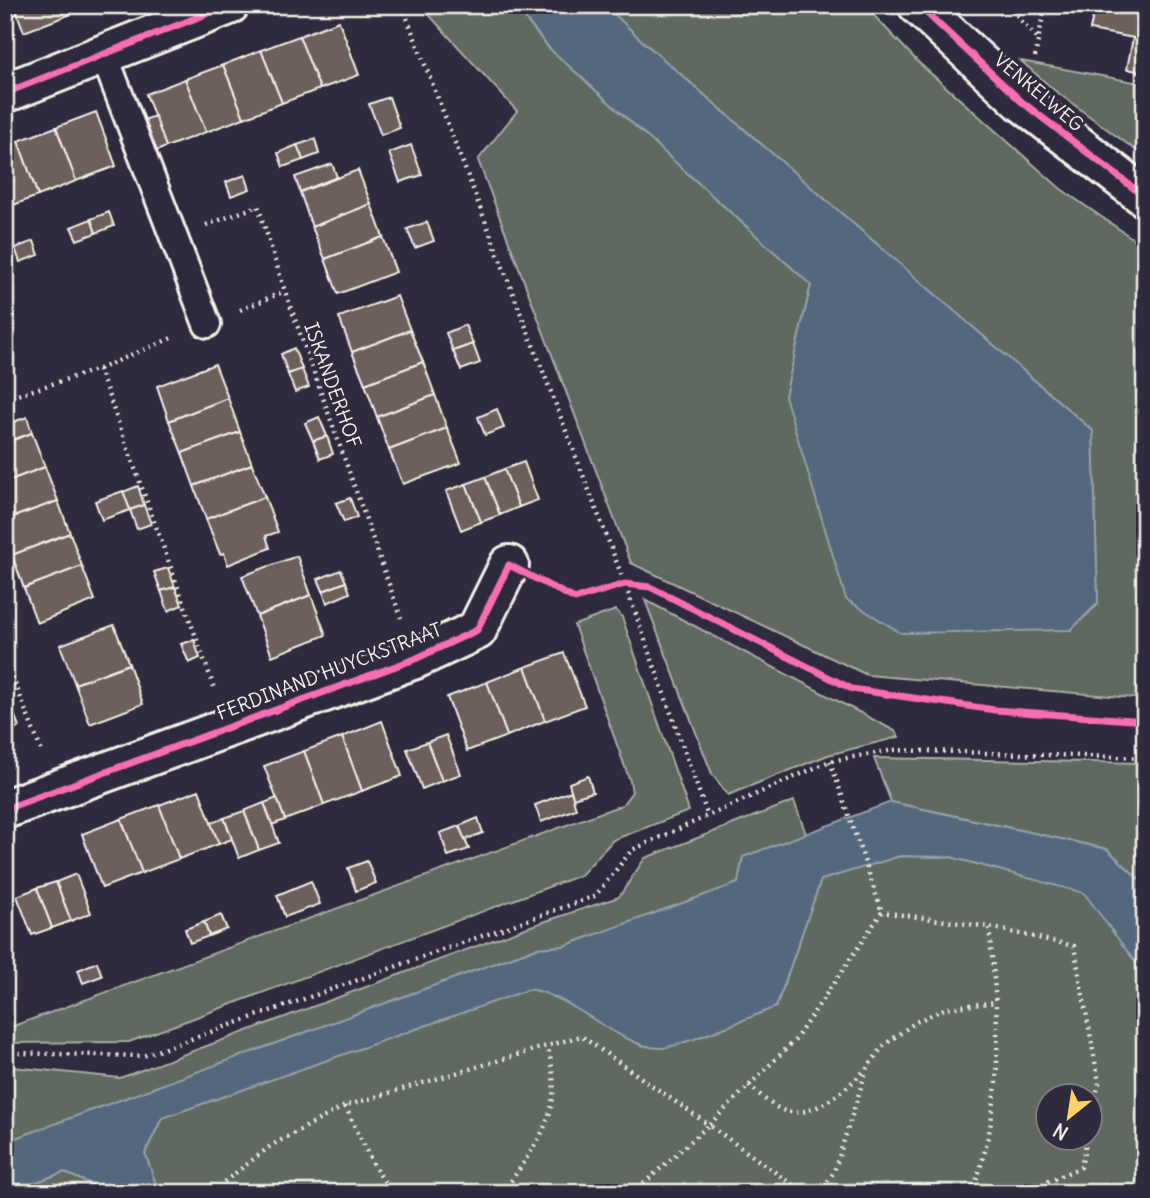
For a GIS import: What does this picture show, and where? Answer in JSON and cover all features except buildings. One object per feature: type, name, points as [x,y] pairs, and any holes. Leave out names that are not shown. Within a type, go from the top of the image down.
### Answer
[{"type":"street","points":[[5,93],[229,5]]},
{"type":"street","name":"VENKELWEG","points":[[918,5],[1022,102],[1145,197]]},
{"type":"street","name":"FERDINAND HUYCKSTRAAT","points":[[5,809],[415,659],[477,630],[509,565]]},
{"type":"lane","points":[[104,55],[207,324]]},
{"type":"path","points":[[402,5],[625,584],[707,814]]},
{"type":"path","points":[[1007,5],[1040,40]]},
{"type":"path","points":[[5,399],[99,369],[285,291]]},
{"type":"path","points":[[613,588],[625,584],[638,586]]},
{"type":"path","points":[[5,657],[56,790]]},
{"type":"path","points":[[5,1056],[14,1053],[143,1056],[595,895],[632,850],[830,761],[894,750],[1145,758]]},
{"type":"path","points":[[830,761],[882,912]]},
{"type":"path","points":[[882,912],[989,927],[1074,946],[1099,1082]]},
{"type":"path","points":[[633,1193],[709,1125],[795,1040],[882,912]]},
{"type":"path","points":[[972,1193],[987,1152],[998,1085],[997,1002],[989,927]]},
{"type":"path","points":[[749,1085],[780,1110],[792,1112],[840,1095],[867,1068],[884,1045],[916,1022],[946,1008],[997,1002]]},
{"type":"path","points":[[226,1193],[221,1184],[272,1145],[345,1106],[582,1036],[804,1193]]},
{"type":"path","points":[[503,1193],[536,1143],[556,1094],[555,1072],[547,1046]]},
{"type":"path","points":[[820,1193],[834,1172],[867,1068]]},
{"type":"path","points":[[345,1106],[374,1166],[393,1193]]},
{"type":"path","points":[[1022,1193],[1081,1167],[1084,1152]]},
{"type":"green space","points":[[420,5],[514,5],[549,48],[811,285],[785,397],[1071,630],[1098,604],[1093,431],[641,40],[605,5],[864,5],[919,63],[1061,189],[1145,247],[1145,699],[867,675],[631,563],[478,160],[517,111]]},
{"type":"green space","points":[[1021,61],[1145,84],[1145,157],[1054,90]]},
{"type":"green space","points":[[645,600],[895,731],[899,737],[828,755],[728,795],[712,774]]},
{"type":"green space","points":[[616,610],[622,617],[689,811],[613,840],[581,875],[129,1042],[5,1043],[5,1029],[622,805],[632,792],[630,781],[574,625]]},
{"type":"green space","points":[[874,758],[1145,763],[1145,885],[1107,849],[891,802]]},
{"type":"green space","points":[[794,801],[806,834],[743,857],[738,883],[564,946],[537,948],[5,1142],[5,1070],[13,1067],[120,1078],[528,927],[619,897],[645,858]]},
{"type":"green space","points":[[900,856],[951,857],[1085,893],[1145,975],[1145,1193],[159,1193],[145,1153],[162,1118],[530,989],[551,993],[642,1046],[776,1007],[821,880]]},
{"type":"green space","points":[[64,1172],[102,1189],[104,1193],[7,1193]]},
{"type":"water","points":[[514,5],[605,5],[641,40],[1093,431],[1098,603],[1071,630],[901,633],[846,599],[785,396],[811,285],[549,48]]},
{"type":"water","points":[[891,802],[1107,849],[1145,885],[1145,975],[1084,893],[951,857],[900,856],[821,880],[776,1007],[716,1031],[669,1047],[644,1046],[613,1031],[564,1001],[530,989],[162,1118],[145,1153],[159,1193],[104,1193],[102,1189],[64,1172],[5,1193],[5,1142],[537,948],[564,946],[738,883],[743,857]]},
{"type":"cycle path","points":[[5,93],[229,5]]},
{"type":"cycle path","points":[[918,5],[1022,102],[1145,197]]},
{"type":"cycle path","points":[[5,809],[415,659],[477,630],[509,565],[575,599],[625,584],[650,587],[852,689],[995,710],[1145,721]]}]
